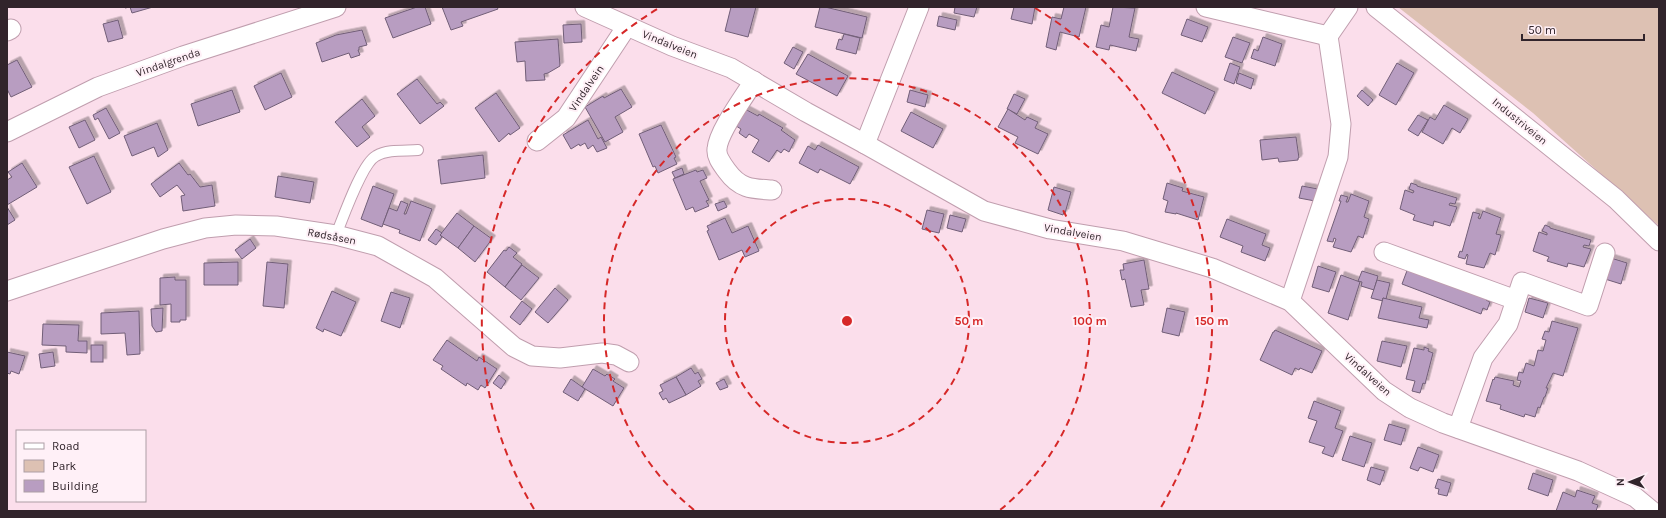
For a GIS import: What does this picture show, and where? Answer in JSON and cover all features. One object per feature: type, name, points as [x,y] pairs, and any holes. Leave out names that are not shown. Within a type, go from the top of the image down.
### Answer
[{"type":"street","name":"Vindalgrenda","points":[[7,132],[98,87],[183,56],[336,7]]},
{"type":"street","name":"Vindalveien","points":[[585,7],[672,46],[731,68],[984,212],[1050,229],[1124,241],[1212,268],[1290,301],[1384,391],[1410,408],[1458,428],[1578,471],[1635,498],[1652,511]]},
{"type":"street","points":[[865,144],[919,7]]},
{"type":"street","points":[[1206,7],[1328,36]]},
{"type":"street","points":[[1290,301],[1338,157],[1341,124],[1328,36],[1348,7]]},
{"type":"street","name":"Industriveien","points":[[1376,7],[1616,199],[1659,241]]},
{"type":"street","name":"Vindalvein","points":[[537,141],[566,118],[627,26]]},
{"type":"street","points":[[754,82],[721,134],[717,150],[721,163],[736,181],[748,188],[772,190]]},
{"type":"street","name":"Rødsåsen","points":[[7,291],[163,239],[206,228],[236,225],[276,226],[336,235],[378,246],[435,278],[514,347],[532,356],[560,358],[602,353],[616,355],[629,362]]},
{"type":"street","points":[[1384,252],[1516,300]]},
{"type":"street","points":[[1458,428],[1483,358],[1508,324],[1522,282],[1588,306],[1605,254]]},
{"type":"lane","points":[[336,235],[360,178],[370,159],[386,152],[418,150]]},
{"type":"green space","points":[[1398,7],[1659,7],[1659,226],[1533,113]]},
{"type":"building","points":[[130,7],[153,7],[132,13]]},
{"type":"building","points":[[417,7],[425,7],[431,24],[393,38],[385,18]]},
{"type":"building","points":[[442,7],[497,7],[498,9],[461,22],[463,26],[451,30]]},
{"type":"building","points":[[731,7],[756,7],[748,37],[725,31]]},
{"type":"building","points":[[820,7],[867,17],[862,38],[815,27]]},
{"type":"building","points":[[955,7],[977,7],[974,17],[954,13]]},
{"type":"building","points":[[1014,7],[1035,7],[1032,24],[1011,19]]},
{"type":"building","points":[[1064,7],[1086,7],[1079,37],[1060,32],[1056,50],[1046,47],[1052,17],[1061,19]]},
{"type":"building","points":[[1113,7],[1135,8],[1129,37],[1139,39],[1136,51],[1110,45],[1109,50],[1096,47],[1101,25],[1109,27]]},
{"type":"building","points":[[939,16],[957,20],[955,30],[937,26]]},
{"type":"building","points":[[1187,19],[1208,27],[1202,42],[1181,35]]},
{"type":"building","points":[[118,20],[123,38],[108,42],[103,24]]},
{"type":"building","points":[[581,24],[582,42],[564,43],[563,25]]},
{"type":"building","points":[[362,30],[367,45],[359,47],[358,50],[360,55],[351,58],[349,53],[322,62],[316,43],[336,35]]},
{"type":"building","points":[[844,34],[860,38],[856,54],[836,49],[839,39],[842,40]]},
{"type":"building","points":[[1233,37],[1250,43],[1242,63],[1225,57]]},
{"type":"building","points":[[1263,37],[1282,44],[1275,66],[1251,58],[1254,49],[1258,51]]},
{"type":"building","points":[[558,39],[560,66],[544,74],[545,80],[526,81],[525,61],[517,62],[515,42]]},
{"type":"building","points":[[793,47],[803,52],[794,69],[784,63]]},
{"type":"building","points":[[808,54],[848,76],[837,96],[796,74]]},
{"type":"building","points":[[17,60],[32,87],[11,97],[7,89],[7,65]]},
{"type":"building","points":[[1230,63],[1240,67],[1234,84],[1224,80]]},
{"type":"building","points":[[1397,63],[1414,73],[1396,105],[1379,95]]},
{"type":"building","points":[[1172,72],[1215,92],[1205,114],[1162,93]]},
{"type":"building","points":[[281,73],[292,97],[265,110],[254,86]]},
{"type":"building","points":[[1239,73],[1254,79],[1251,89],[1236,83]]},
{"type":"building","points":[[417,79],[437,104],[440,102],[444,106],[420,124],[397,94]]},
{"type":"building","points":[[621,89],[632,107],[615,117],[623,132],[605,142],[585,107],[603,96],[604,98]]},
{"type":"building","points":[[232,90],[240,112],[198,126],[191,104]]},
{"type":"building","points":[[910,90],[928,95],[925,107],[907,102]]},
{"type":"building","points":[[1362,90],[1373,100],[1368,106],[1357,96]]},
{"type":"building","points":[[496,93],[520,128],[510,135],[509,133],[499,142],[475,108]]},
{"type":"building","points":[[1014,94],[1025,99],[1017,114],[1007,109]]},
{"type":"building","points":[[362,99],[375,116],[362,127],[370,137],[357,147],[335,122]]},
{"type":"building","points":[[1444,105],[1468,119],[1460,133],[1452,128],[1443,144],[1422,132],[1430,117],[1435,120]]},
{"type":"building","points":[[106,108],[120,133],[109,139],[98,118],[95,120],[93,115]]},
{"type":"building","points":[[743,108],[758,116],[759,114],[783,128],[781,130],[795,140],[789,152],[784,149],[781,153],[777,150],[769,162],[752,152],[759,140],[749,134],[746,138],[739,133],[741,129],[733,124]]},
{"type":"building","points":[[1008,109],[1025,120],[1027,117],[1038,122],[1035,128],[1048,134],[1038,154],[1015,143],[1018,137],[998,127]]},
{"type":"building","points":[[911,112],[943,129],[933,148],[901,131]]},
{"type":"building","points":[[1418,115],[1428,120],[1418,136],[1408,130]]},
{"type":"building","points":[[85,120],[95,140],[79,148],[69,127]]},
{"type":"building","points":[[588,120],[598,139],[601,137],[607,148],[597,152],[593,145],[588,149],[585,143],[580,146],[579,144],[571,149],[563,135]]},
{"type":"building","points":[[157,123],[168,150],[158,157],[154,147],[132,156],[124,136]]},
{"type":"building","points":[[661,125],[676,157],[674,158],[677,164],[658,173],[655,166],[653,167],[639,134]]},
{"type":"building","points":[[1296,137],[1298,160],[1279,162],[1278,158],[1262,160],[1260,140]]},
{"type":"building","points":[[818,145],[859,167],[850,184],[820,169],[818,173],[799,163],[808,146],[815,150]]},
{"type":"building","points":[[483,155],[485,178],[441,184],[438,160]]},
{"type":"building","points":[[94,156],[111,192],[87,204],[69,167]]},
{"type":"building","points":[[22,163],[37,187],[7,205],[7,180],[12,177],[8,172]]},
{"type":"building","points":[[179,163],[200,187],[212,185],[215,206],[183,211],[181,196],[185,195],[177,185],[160,197],[151,184]]},
{"type":"building","points":[[682,168],[684,174],[675,178],[672,172]]},
{"type":"building","points":[[696,170],[697,172],[703,170],[707,178],[700,181],[709,200],[706,201],[709,206],[695,212],[693,207],[686,210],[673,179]]},
{"type":"building","points":[[278,176],[314,182],[310,203],[275,197]]},
{"type":"building","points":[[1167,183],[1183,188],[1182,191],[1204,197],[1198,220],[1176,213],[1165,212],[1168,201],[1163,199]]},
{"type":"building","points":[[1411,183],[1457,198],[1455,204],[1450,203],[1449,205],[1457,207],[1450,226],[1434,221],[1433,226],[1413,220],[1415,215],[1400,209],[1405,190],[1413,193],[1414,191],[1409,189]]},
{"type":"building","points":[[373,186],[394,194],[382,227],[361,219]]},
{"type":"building","points":[[1302,186],[1318,189],[1315,201],[1299,198]]},
{"type":"building","points":[[1054,187],[1071,192],[1065,213],[1064,212],[1063,215],[1048,210]]},
{"type":"building","points":[[1351,194],[1369,201],[1364,217],[1369,219],[1363,238],[1358,236],[1351,252],[1333,247],[1336,239],[1334,238],[1333,242],[1327,241],[1341,201],[1339,201],[1341,195],[1348,197],[1346,202],[1348,202]]},
{"type":"building","points":[[401,201],[408,204],[404,214],[406,214],[411,201],[432,209],[420,241],[399,233],[400,230],[383,224],[389,208],[397,211]]},
{"type":"building","points":[[724,201],[727,207],[718,211],[715,204]]},
{"type":"building","points":[[7,207],[15,220],[7,225]]},
{"type":"building","points":[[927,210],[944,214],[939,233],[922,229]]},
{"type":"building","points":[[1483,211],[1501,218],[1496,234],[1501,235],[1495,255],[1490,253],[1484,268],[1466,264],[1467,254],[1465,259],[1458,257],[1460,251],[1462,252],[1473,212],[1480,214],[1478,218],[1480,219]]},
{"type":"building","points":[[457,213],[474,226],[458,248],[440,235]]},
{"type":"building","points":[[950,215],[966,219],[962,232],[947,228]]},
{"type":"building","points":[[725,218],[732,233],[748,226],[759,251],[745,257],[742,250],[719,260],[707,231],[709,230],[707,226]]},
{"type":"building","points":[[1227,219],[1266,234],[1262,245],[1270,248],[1265,261],[1241,252],[1243,246],[1220,237]]},
{"type":"building","points":[[1545,225],[1550,228],[1591,240],[1589,246],[1584,245],[1583,247],[1591,249],[1584,267],[1568,263],[1567,267],[1547,261],[1549,257],[1533,251],[1539,232],[1547,235],[1547,233],[1542,231]]},
{"type":"building","points":[[474,226],[492,239],[475,262],[458,248]]},
{"type":"building","points":[[436,229],[442,233],[440,235],[442,237],[436,245],[428,240]]},
{"type":"building","points":[[250,239],[256,248],[242,259],[235,250]]},
{"type":"building","points":[[509,247],[517,253],[513,257],[522,264],[505,287],[487,272],[504,250],[506,251]]},
{"type":"building","points":[[1611,258],[1627,263],[1621,284],[1605,279]]},
{"type":"building","points":[[1144,260],[1149,289],[1141,290],[1144,305],[1131,307],[1125,279],[1122,280],[1120,270],[1124,270],[1123,264]]},
{"type":"building","points":[[238,262],[238,285],[204,285],[204,263]]},
{"type":"building","points":[[267,262],[288,264],[284,308],[263,306]]},
{"type":"building","points":[[522,265],[539,278],[521,300],[505,287]]},
{"type":"building","points":[[1318,266],[1336,272],[1329,292],[1312,287]]},
{"type":"building","points":[[1408,268],[1487,298],[1486,300],[1490,302],[1487,310],[1483,308],[1481,314],[1402,284]]},
{"type":"building","points":[[1362,271],[1378,276],[1374,290],[1361,286],[1362,282],[1358,281]]},
{"type":"building","points":[[1341,275],[1360,282],[1348,320],[1328,313]]},
{"type":"building","points":[[175,277],[175,280],[186,280],[186,320],[180,320],[180,322],[171,322],[171,304],[160,305],[160,278]]},
{"type":"building","points":[[1377,280],[1390,283],[1386,299],[1383,298],[1383,301],[1371,298]]},
{"type":"building","points":[[555,288],[568,300],[548,323],[535,312]]},
{"type":"building","points":[[332,291],[356,302],[341,336],[324,329],[323,332],[316,328]]},
{"type":"building","points":[[391,292],[410,298],[400,328],[381,321]]},
{"type":"building","points":[[1383,298],[1422,307],[1419,318],[1429,320],[1427,328],[1378,318]]},
{"type":"building","points":[[1529,298],[1548,303],[1543,318],[1525,312]]},
{"type":"building","points":[[522,301],[532,309],[520,325],[510,317]]},
{"type":"building","points":[[163,308],[162,331],[156,332],[152,326],[151,309]]},
{"type":"building","points":[[1167,308],[1185,312],[1179,336],[1162,332]]},
{"type":"building","points":[[139,311],[140,354],[127,355],[125,333],[101,334],[101,313]]},
{"type":"building","points":[[1552,321],[1578,328],[1563,376],[1553,373],[1546,388],[1548,388],[1545,397],[1540,408],[1538,407],[1535,417],[1525,414],[1524,417],[1500,409],[1501,405],[1486,401],[1495,377],[1514,381],[1513,385],[1519,387],[1521,381],[1517,380],[1519,372],[1523,373],[1526,363],[1534,366],[1538,350],[1543,351],[1546,340],[1542,339],[1545,331],[1549,332]]},
{"type":"building","points":[[43,324],[79,325],[78,341],[87,341],[87,353],[66,352],[66,346],[42,345]]},
{"type":"building","points":[[1275,330],[1322,351],[1312,373],[1300,368],[1299,370],[1295,368],[1292,375],[1260,360]]},
{"type":"building","points":[[447,340],[477,361],[479,357],[497,369],[485,388],[481,385],[478,390],[467,383],[466,386],[441,369],[443,366],[433,360]]},
{"type":"building","points":[[1382,341],[1407,346],[1401,367],[1377,361]]},
{"type":"building","points":[[91,345],[103,345],[103,362],[91,362]]},
{"type":"building","points":[[1424,347],[1433,353],[1425,384],[1423,383],[1420,393],[1412,391],[1415,381],[1406,379],[1414,348],[1424,350]]},
{"type":"building","points":[[7,352],[25,356],[19,374],[11,371],[10,374],[7,373]]},
{"type":"building","points":[[53,352],[55,366],[41,368],[39,354]]},
{"type":"building","points":[[691,368],[695,374],[698,372],[702,379],[698,381],[701,386],[686,395],[676,377]]},
{"type":"building","points":[[593,369],[605,376],[607,374],[615,379],[613,381],[624,388],[613,406],[582,387]]},
{"type":"building","points":[[499,375],[506,381],[501,389],[493,383]]},
{"type":"building","points":[[676,377],[686,395],[669,403],[666,398],[663,400],[659,393],[663,391],[660,385]]},
{"type":"building","points":[[571,379],[585,389],[578,401],[563,392]]},
{"type":"building","points":[[724,379],[728,387],[720,390],[716,383]]},
{"type":"building","points":[[1314,401],[1341,411],[1335,428],[1343,431],[1333,457],[1322,453],[1325,447],[1309,442],[1317,421],[1308,418]]},
{"type":"building","points":[[1389,424],[1406,429],[1401,445],[1384,440]]},
{"type":"building","points":[[1350,436],[1372,443],[1364,467],[1342,460]]},
{"type":"building","points":[[1418,447],[1439,455],[1433,472],[1420,467],[1418,471],[1410,468]]},
{"type":"building","points":[[1371,467],[1385,471],[1380,485],[1367,480]]},
{"type":"building","points":[[1533,473],[1553,480],[1548,496],[1528,489]]},
{"type":"building","points":[[1438,479],[1451,483],[1447,496],[1438,494],[1439,489],[1435,488]]},
{"type":"building","points":[[1577,490],[1595,496],[1592,503],[1598,505],[1596,511],[1556,511],[1563,492],[1575,497]]}]
